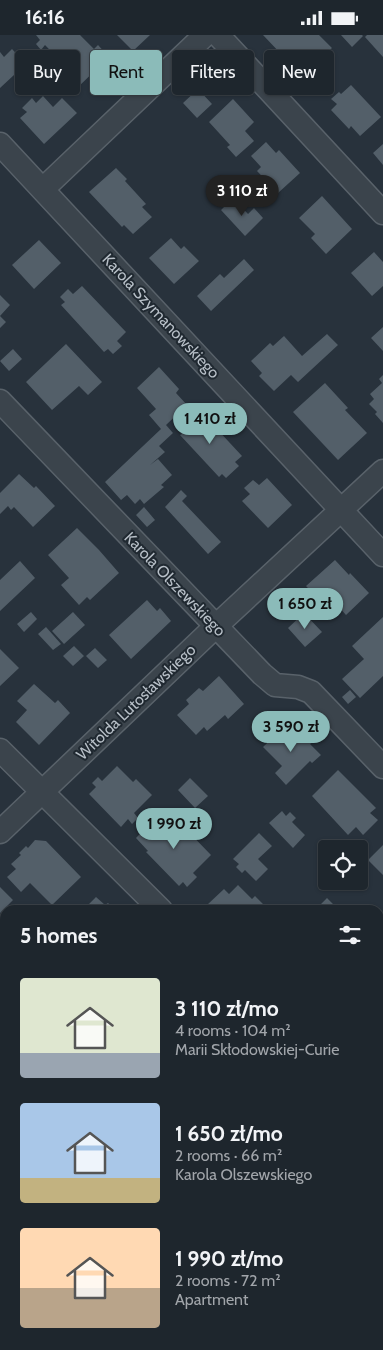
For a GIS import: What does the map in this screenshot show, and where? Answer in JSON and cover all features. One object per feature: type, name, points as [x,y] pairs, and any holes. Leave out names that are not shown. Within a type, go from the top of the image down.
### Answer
[{"type":"street","points":[[43,189],[205,35]]},
{"type":"street","points":[[218,35],[383,213]]},
{"type":"street","name":"Karola Szymanowskiego","points":[[0,144],[383,555]]},
{"type":"street","name":"Karola Olszewskiego","points":[[0,401],[262,675],[275,685],[298,687],[311,692],[383,767]]},
{"type":"street","name":"Witolda Lutosławskiego","points":[[0,832],[216,626],[383,471]]},
{"type":"street","points":[[0,750],[156,905]]},
{"type":"building","points":[[36,35],[80,35],[94,49],[98,45],[103,50],[90,50],[90,75],[80,85],[80,50],[50,50],[45,45],[41,50],[36,44],[40,40]]},
{"type":"building","points":[[117,35],[150,35],[134,50]]},
{"type":"building","points":[[263,35],[319,35],[332,48],[330,50],[277,50]]},
{"type":"building","points":[[341,35],[362,35],[363,36],[352,47]]},
{"type":"building","points":[[367,35],[383,35],[383,57],[365,37]]},
{"type":"building","points":[[12,49],[15,52],[15,74],[0,88],[0,52],[4,57]]},
{"type":"building","points":[[351,85],[381,117],[360,136],[351,126],[349,129],[331,110],[337,104],[331,99],[339,92],[341,94]]},
{"type":"building","points":[[192,95],[204,95],[212,104],[197,118],[183,103]]},
{"type":"building","points":[[43,96],[53,107],[62,98],[77,113],[44,144],[20,118],[27,112],[22,108],[32,98],[36,103]]},
{"type":"building","points":[[233,99],[254,122],[245,131],[254,141],[236,157],[227,147],[230,145],[209,122]]},
{"type":"building","points":[[266,142],[276,153],[279,150],[300,173],[278,193],[257,171],[261,167],[251,156]]},
{"type":"building","points":[[383,144],[383,165],[373,153]]},
{"type":"building","points":[[116,168],[146,204],[142,207],[152,217],[133,234],[124,225],[122,227],[89,192]]},
{"type":"building","points":[[322,196],[352,229],[326,254],[311,238],[315,234],[299,218]]},
{"type":"building","points":[[233,198],[248,214],[254,208],[263,218],[245,236],[221,210]]},
{"type":"building","points":[[171,238],[181,249],[184,246],[199,261],[174,284],[149,258]]},
{"type":"building","points":[[39,240],[61,263],[34,289],[12,265]]},
{"type":"building","points":[[374,252],[383,262],[383,286],[372,296],[351,273]]},
{"type":"building","points":[[244,259],[254,270],[211,311],[197,296],[220,274],[224,278]]},
{"type":"building","points":[[82,286],[126,332],[117,341],[122,346],[113,354],[108,349],[104,352],[61,305],[65,302],[60,297],[68,289],[73,294]]},
{"type":"building","points":[[0,295],[10,305],[0,316]]},
{"type":"building","points":[[0,316],[6,322],[0,328]]},
{"type":"building","points":[[383,327],[383,351],[371,338]]},
{"type":"building","points":[[327,334],[338,345],[298,382],[291,375],[274,391],[259,376],[262,373],[251,361],[270,343],[273,346],[284,336],[302,356]]},
{"type":"building","points":[[66,344],[102,382],[88,395],[79,386],[52,410],[26,382]]},
{"type":"building","points":[[13,349],[22,359],[9,371],[0,361]]},
{"type":"building","points":[[159,367],[179,389],[176,393],[187,405],[166,425],[173,433],[159,446],[165,452],[150,465],[158,459],[172,475],[161,485],[164,487],[144,504],[140,499],[135,504],[127,495],[121,500],[105,482],[161,429],[149,415],[156,409],[137,388]]},
{"type":"building","points":[[383,375],[383,423],[375,414],[377,412],[369,404],[374,399],[370,394],[382,383],[379,379]]},
{"type":"building","points":[[325,383],[348,408],[345,410],[367,433],[338,460],[293,412]]},
{"type":"building","points":[[203,414],[242,456],[235,462],[239,466],[226,478],[222,474],[219,477],[180,435],[182,434],[177,428],[190,416],[195,421]]},
{"type":"building","points":[[19,474],[34,488],[36,486],[55,506],[33,527],[14,507],[11,510],[8,506],[0,514],[0,493]]},
{"type":"building","points":[[267,478],[292,505],[268,528],[242,501],[250,494],[244,488],[253,480],[259,485]]},
{"type":"building","points":[[181,490],[187,496],[182,501],[221,542],[208,554],[165,507]]},
{"type":"building","points":[[144,507],[155,520],[147,527],[136,515]]},
{"type":"building","points":[[77,528],[119,573],[90,600],[87,597],[79,605],[61,585],[69,578],[48,555]]},
{"type":"building","points":[[335,560],[369,593],[346,615],[328,595],[321,602],[306,586]]},
{"type":"building","points":[[20,561],[35,578],[0,611],[0,580]]},
{"type":"building","points":[[147,600],[157,611],[160,608],[171,621],[131,659],[109,635]]},
{"type":"building","points":[[31,612],[37,619],[24,632],[17,624]]},
{"type":"building","points":[[73,612],[85,625],[64,644],[52,631]]},
{"type":"building","points":[[304,613],[322,632],[305,647],[288,628]]},
{"type":"building","points":[[383,617],[383,676],[360,698],[342,679],[364,659],[352,646]]},
{"type":"building","points":[[46,627],[61,644],[53,650],[38,634]]},
{"type":"building","points":[[74,646],[84,656],[73,666],[63,656]]},
{"type":"building","points":[[95,648],[107,660],[98,668],[86,656]]},
{"type":"building","points":[[0,649],[19,668],[0,686]]},
{"type":"building","points":[[219,676],[244,704],[228,719],[225,715],[207,731],[204,727],[196,735],[177,715],[189,704],[186,700],[199,688],[203,691]]},
{"type":"building","points":[[34,684],[55,703],[58,700],[70,713],[39,745],[16,722],[27,710],[17,701]]},
{"type":"building","points":[[350,690],[356,697],[348,704],[342,697]]},
{"type":"building","points":[[285,726],[290,731],[293,727],[303,737],[307,733],[314,741],[310,744],[321,755],[312,763],[310,761],[286,785],[275,773],[282,766],[263,747]]},
{"type":"building","points":[[117,766],[133,782],[136,779],[152,795],[134,813],[138,818],[132,824],[128,819],[121,827],[89,794],[96,787],[92,783],[98,777],[102,781]]},
{"type":"building","points":[[338,770],[376,808],[370,813],[378,820],[363,835],[356,827],[348,835],[312,796]]},
{"type":"building","points":[[190,778],[208,796],[195,808],[178,790]]},
{"type":"building","points":[[282,811],[286,816],[290,812],[296,818],[292,822],[305,835],[293,848],[269,823]]},
{"type":"building","points":[[157,816],[170,829],[178,821],[211,855],[193,873],[197,877],[187,887],[183,882],[179,886],[146,852],[148,851],[136,838]]},
{"type":"building","points":[[259,833],[272,846],[258,859],[268,869],[256,881],[245,870],[242,873],[236,867],[239,864],[233,859]]},
{"type":"building","points":[[35,840],[46,841],[81,877],[52,905],[30,883],[21,892],[7,877],[16,869],[11,864],[21,855],[19,853],[26,846],[28,848]]},
{"type":"building","points":[[383,845],[383,875],[368,860]]},
{"type":"building","points":[[238,885],[252,899],[255,896],[264,905],[207,905],[224,889],[229,894]]},
{"type":"building","points":[[0,887],[13,900],[8,905],[0,905]]},
{"type":"building","points":[[96,897],[105,905],[88,905]]},
{"type":"building","points":[[327,898],[334,905],[320,905]]}]
